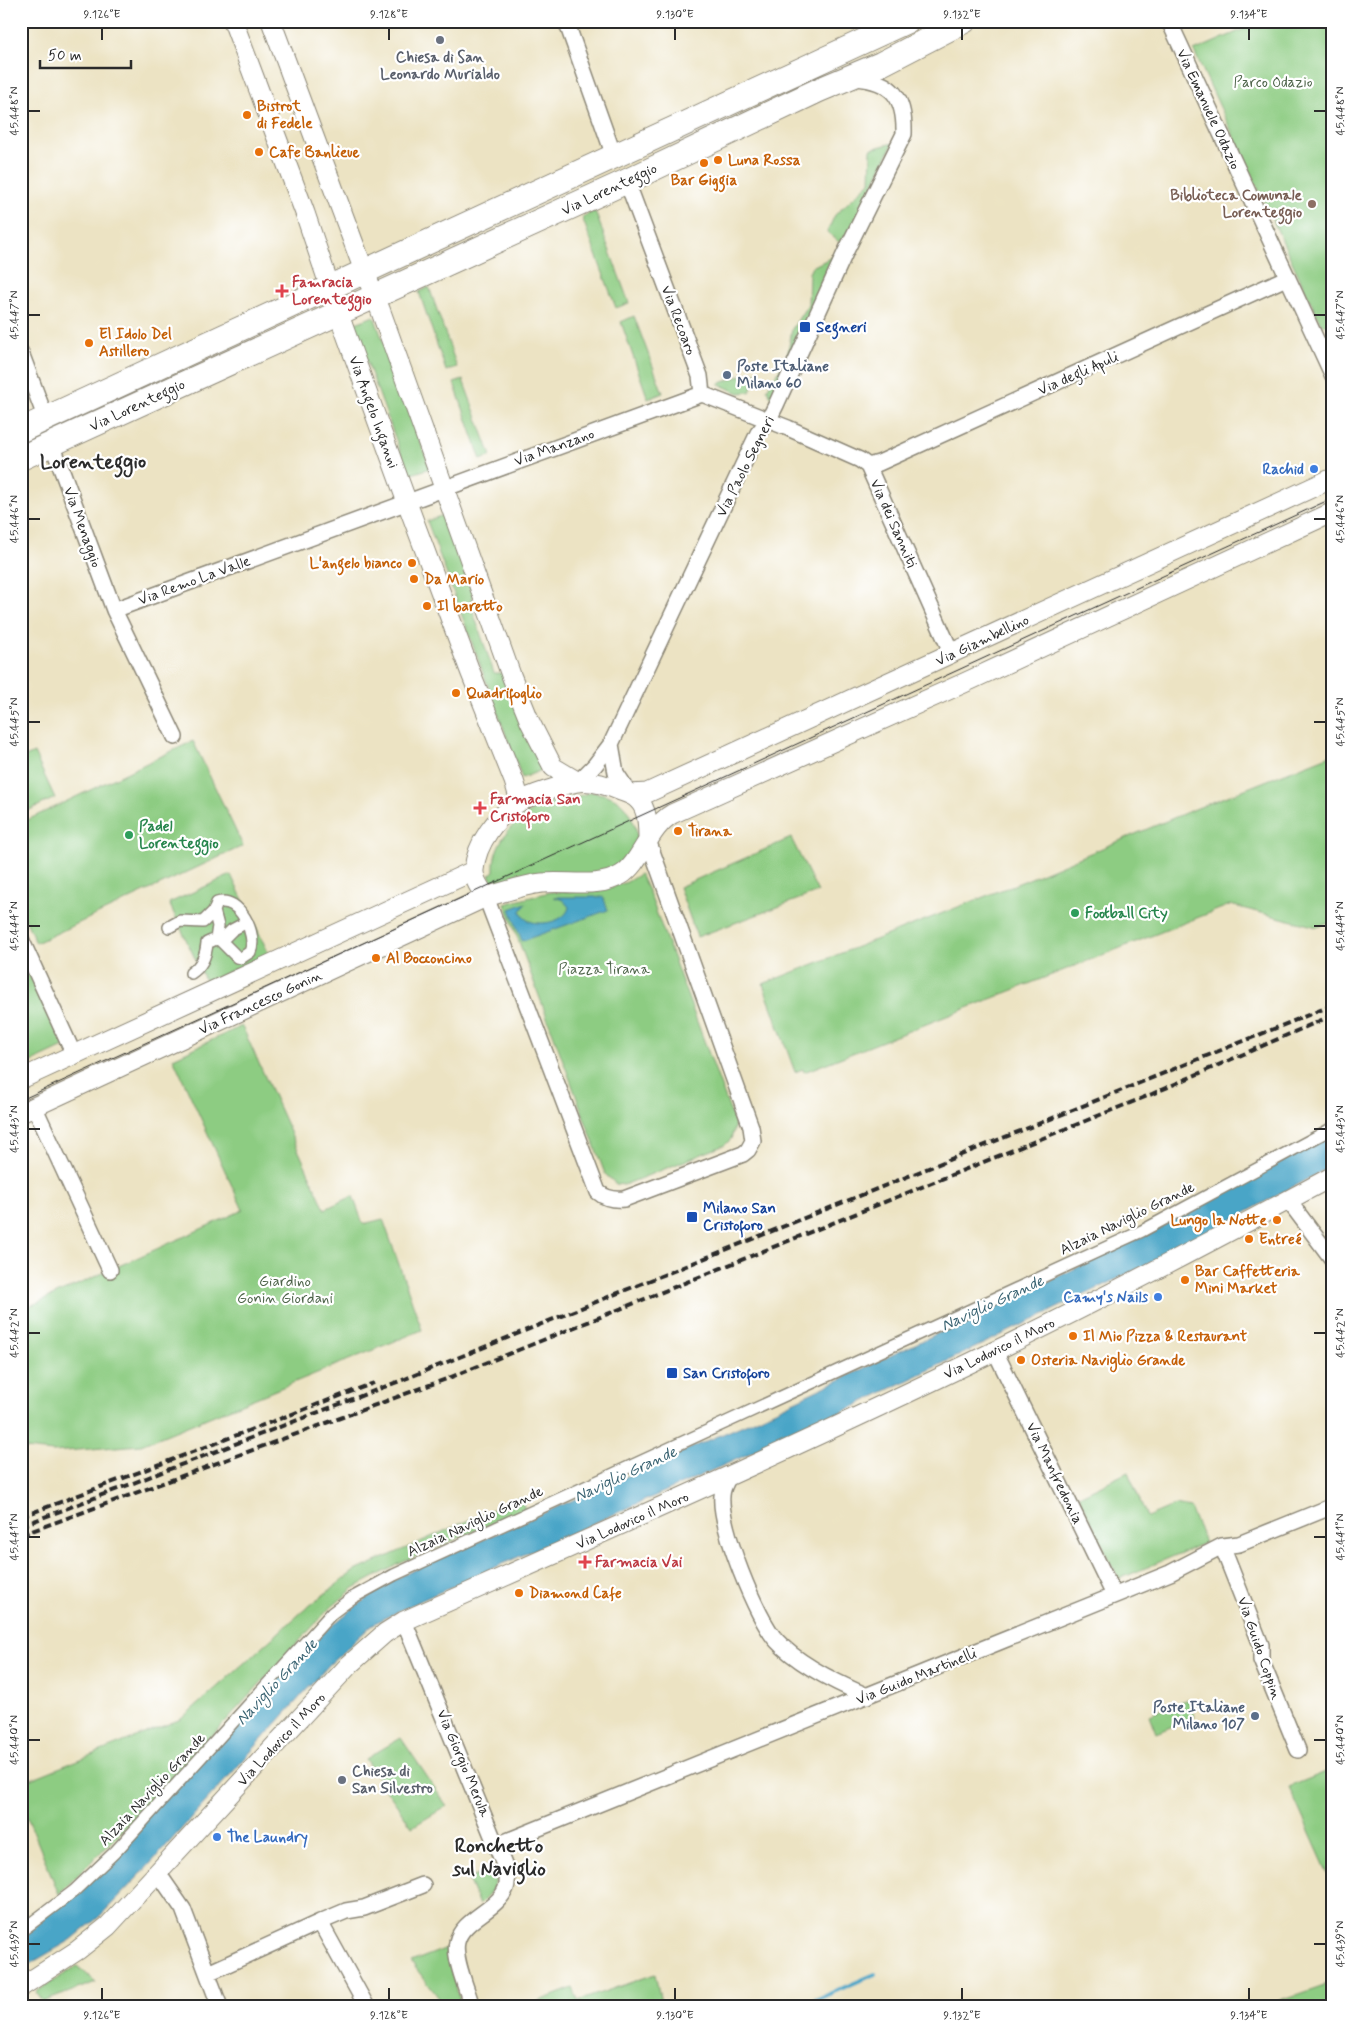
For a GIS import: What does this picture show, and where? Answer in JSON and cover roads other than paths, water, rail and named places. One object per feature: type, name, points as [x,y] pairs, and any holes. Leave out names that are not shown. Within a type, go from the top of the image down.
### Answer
[{"type":"main road","name":"Via Lorenteggio","points":[[21,458],[625,182],[851,77],[964,21]]},
{"type":"main road","name":"Via Lorenteggio","points":[[21,430],[731,102],[893,24]]},
{"type":"main road","points":[[893,24],[895,56]]},
{"type":"main road","points":[[731,102],[741,114],[742,126]]},
{"type":"main road","points":[[499,209],[510,234]]},
{"type":"street","name":"Via Angelo Inganni","points":[[232,21],[331,288],[338,313],[407,502],[520,801]]},
{"type":"street","points":[[271,21],[375,296],[510,672],[530,722],[553,767],[578,782],[603,785],[630,794],[638,799],[644,810],[648,840],[751,1127],[753,1141],[748,1150],[743,1154],[624,1199],[611,1200],[598,1192],[486,897],[480,889],[473,871],[479,850],[499,817],[520,801],[578,782]]},
{"type":"street","name":"Via Emanuele Odazio","points":[[1169,21],[1286,278],[1326,344],[1333,376]]},
{"type":"street","points":[[572,23],[597,114],[614,156]]},
{"type":"street","name":"Via Paolo Segneri","points":[[578,782],[595,765],[611,744],[758,433],[768,421],[845,252],[904,134],[902,105],[893,92],[875,80],[851,77]]},
{"type":"street","name":"Via Recoaro","points":[[625,182],[700,376],[702,394]]},
{"type":"street","name":"Via degli Apuli","points":[[868,466],[888,459],[1286,278]]},
{"type":"street","points":[[242,329],[253,352]]},
{"type":"street","points":[[21,353],[46,419]]},
{"type":"street","points":[[702,394],[768,421]]},
{"type":"street","name":"Via Manzano","points":[[407,502],[702,394]]},
{"type":"street","name":"Via dei Sanniti","points":[[768,421],[860,460],[868,466],[952,654]]},
{"type":"street","name":"Via Menaggio","points":[[52,444],[114,610]]},
{"type":"street","name":"Via Giambellino","points":[[630,794],[647,793],[1333,478]]},
{"type":"street","name":"Via Remo La Valle","points":[[114,610],[407,502]]},
{"type":"street","name":"Via Giambellino","points":[[648,840],[666,817],[672,814],[1333,512]]},
{"type":"street","points":[[114,610],[176,737]]},
{"type":"street","points":[[611,744],[616,773],[630,794]]},
{"type":"street","points":[[486,897],[544,882],[579,883],[608,880],[620,875],[630,867],[648,840]]},
{"type":"street","name":"Via Francesco Gonin","points":[[21,1079],[473,871]]},
{"type":"street","name":"Via Francesco Gonin","points":[[110,1270],[28,1110],[486,897]]},
{"type":"street","points":[[170,927],[180,921],[202,922],[214,911],[217,904],[229,902],[242,913],[247,922],[254,942],[250,952],[241,958],[233,955],[218,940],[218,926],[214,911]]},
{"type":"street","points":[[191,973],[200,967],[207,950],[207,943],[218,940],[247,922]]},
{"type":"street","points":[[21,939],[74,1055]]},
{"type":"street","name":"Alzaia Naviglio Grande","points":[[21,1931],[74,1891],[116,1851],[332,1613],[352,1598],[403,1571],[1142,1231],[1333,1128]]},
{"type":"street","name":"Via Lodovico il Moro","points":[[21,1987],[78,1950],[108,1926],[350,1664],[385,1632],[404,1621],[719,1485],[1083,1307],[1333,1176]]},
{"type":"street","points":[[1288,1200],[1333,1260]]},
{"type":"street","name":"Via Manfredonia","points":[[995,1351],[1114,1595]]},
{"type":"street","points":[[719,1485],[726,1528],[764,1625],[777,1642],[794,1655],[841,1685],[867,1696]]},
{"type":"street","name":"Via Guido Martinelli","points":[[497,1845],[1170,1573],[1222,1546],[1239,1544],[1333,1506]]},
{"type":"street","name":"Via Guido Coppin","points":[[1222,1546],[1261,1644],[1261,1660],[1298,1750]]},
{"type":"street","name":"Via Giorgio Merula","points":[[404,1621],[507,1872],[507,1887],[500,1897],[471,1922],[457,1942],[457,1956],[472,2007]]},
{"type":"street","points":[[158,1873],[184,1909],[220,2007]]},
{"type":"street","points":[[208,1973],[346,1911],[364,1908],[423,1885]]},
{"type":"street","points":[[320,1922],[367,2007]]},
{"type":"water","points":[[554,897],[603,897],[608,910],[522,941],[510,909],[526,903],[521,911],[529,921],[545,923],[553,921],[561,918],[569,907],[563,900]]},
{"type":"water","name":"Naviglio Grande","points":[[1333,1134],[1333,1165],[1175,1251],[834,1416],[413,1604],[373,1624],[329,1665],[140,1875],[99,1917],[71,1940],[21,1969],[21,1934],[34,1928],[311,1643],[357,1605],[403,1575],[750,1422],[1144,1236]]},
{"type":"waterway","points":[[799,2007],[875,1974]]},
{"type":"tram line","points":[[21,1100],[1333,498]]},
{"type":"railway","points":[[21,1526],[405,1379],[1333,1005]]},
{"type":"railway","points":[[21,1535],[449,1378],[1152,1094],[1333,1015]]},
{"type":"railway","points":[[21,1517],[374,1383]]},
{"type":"place","name":"Chiesa di San Leonardo Murialdo","points":[[440,40]]},
{"type":"place","name":"Bistrot di Fedele","points":[[247,115]]},
{"type":"place","name":"Cafe Banlieue","points":[[259,152]]},
{"type":"place","name":"Luna Rossa","points":[[718,160]]},
{"type":"place","name":"Bar Giggia","points":[[704,163]]},
{"type":"place","name":"Biblioteca Comunale Lorenteggio","points":[[1312,204]]},
{"type":"place","name":"Famracia Lorenteggio","points":[[282,291]]},
{"type":"place","name":"Segneri","points":[[805,327]]},
{"type":"place","name":"El Idolo Del Astillero","points":[[89,343]]},
{"type":"place","name":"Poste Italiane Milano 60","points":[[727,375]]},
{"type":"place","name":"Rachid","points":[[1314,469]]},
{"type":"place","name":"L'angelo bianco","points":[[412,563]]},
{"type":"place","name":"Da Mario","points":[[414,579]]},
{"type":"place","name":"Il baretto","points":[[427,606]]},
{"type":"place","name":"Quadrifoglio","points":[[456,693]]},
{"type":"place","name":"Farmacia San Cristoforo","points":[[480,808]]},
{"type":"place","name":"Tirana","points":[[678,831]]},
{"type":"place","name":"Padel Lorenteggio","points":[[129,835]]},
{"type":"place","name":"Football City","points":[[1075,913]]},
{"type":"place","name":"Al Bocconcino","points":[[376,958]]},
{"type":"place","name":"Milano San Cristoforo","points":[[692,1217]]},
{"type":"place","name":"Lungo la Notte","points":[[1277,1220]]},
{"type":"place","name":"Entreé","points":[[1249,1239]]},
{"type":"place","name":"Bar Caffetteria Mini Market","points":[[1185,1280]]},
{"type":"place","name":"Camy's Nails","points":[[1158,1297]]},
{"type":"place","name":"Il Mio Pizza & Restaurant","points":[[1073,1336]]},
{"type":"place","name":"Osteria Naviglio Grande","points":[[1021,1360]]},
{"type":"place","name":"San Cristoforo","points":[[672,1373]]},
{"type":"place","name":"Farmacia Vai","points":[[585,1562]]},
{"type":"place","name":"Diamond Cafe","points":[[519,1593]]},
{"type":"place","name":"Poste Italiane Milano 107","points":[[1255,1716]]},
{"type":"place","name":"Chiesa di San Silvestro","points":[[342,1780]]},
{"type":"place","name":"The Laundry","points":[[217,1837]]},
{"type":"district","name":"Lorenteggio","points":[[93,461]]},
{"type":"district","name":"Ronchetto sul Naviglio","points":[[499,1856]]},
{"type":"park label","name":"Parco Odazio","points":[[1273,82]]},
{"type":"park label","name":"Piazza Tirana","points":[[604,969]]},
{"type":"park label","name":"Giardino Gonin Giordani","points":[[285,1290]]}]
